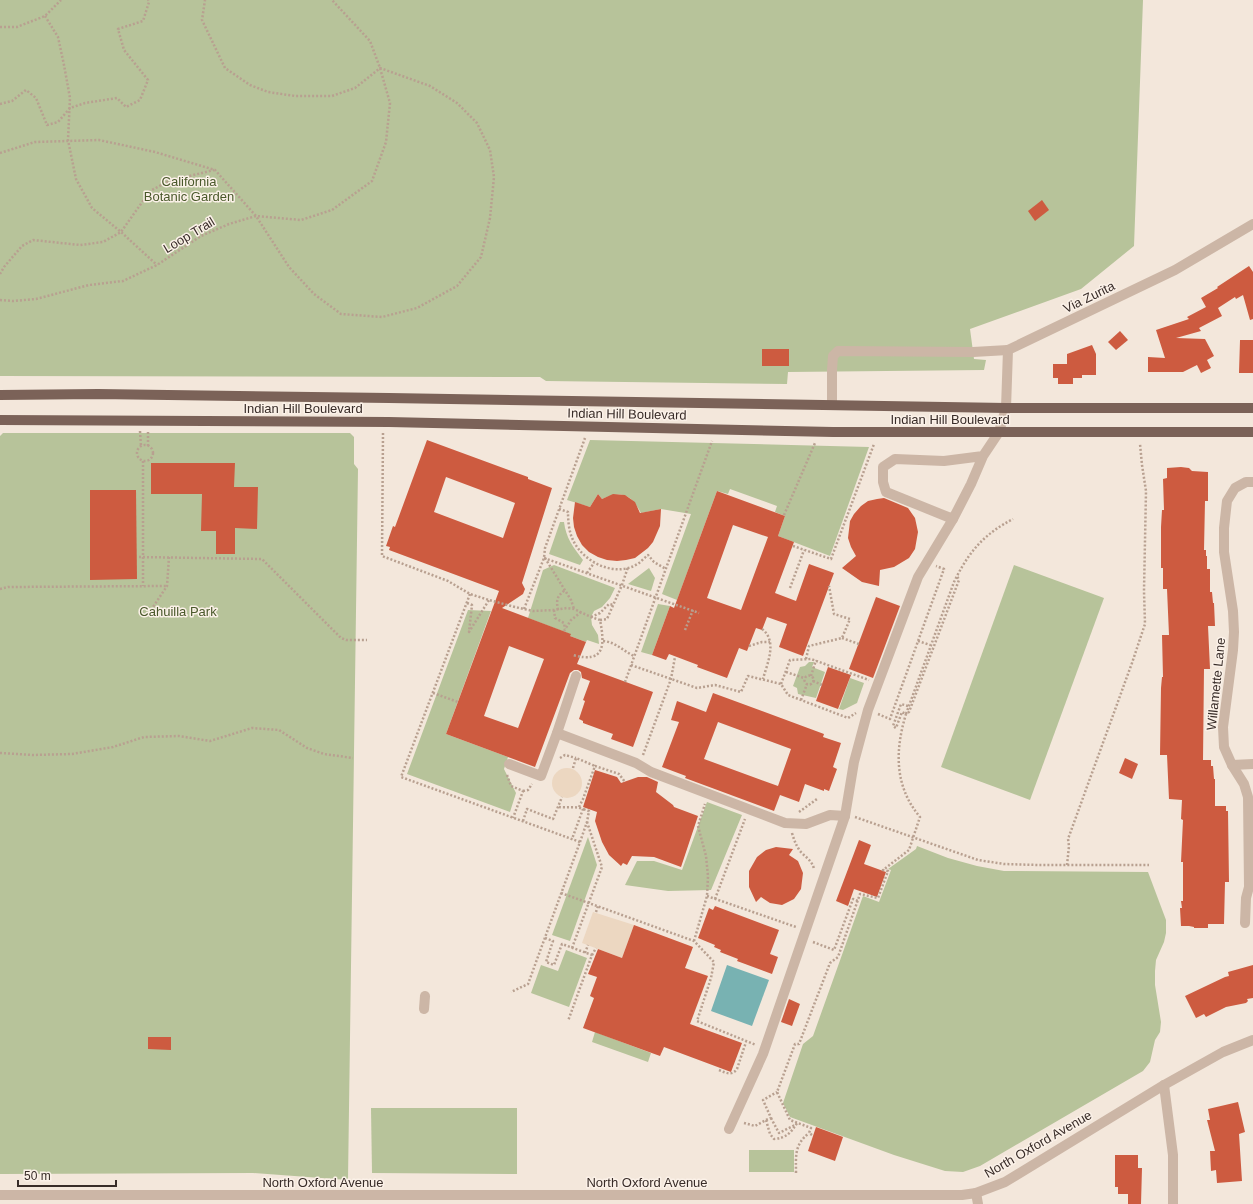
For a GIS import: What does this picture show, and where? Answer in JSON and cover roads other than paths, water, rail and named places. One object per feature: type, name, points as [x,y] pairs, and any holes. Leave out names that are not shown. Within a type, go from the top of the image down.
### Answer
[{"type":"main road","name":"Indian Hill Boulevard","points":[[0,395],[98,394],[1006,408],[1253,408]]},
{"type":"main road","name":"Indian Hill Boulevard","points":[[0,420],[388,422],[833,432],[1253,432]]},
{"type":"street","name":"Via Zurita","points":[[1008,350],[1175,270],[1253,224]]},
{"type":"street","points":[[731,1125],[764,1048],[845,816],[854,762],[868,710],[918,577],[971,484],[983,456],[999,432],[1006,408],[1008,350],[973,352],[838,351],[833,356],[832,405]]},
{"type":"street","points":[[952,519],[886,492],[883,482],[882,467],[894,459],[944,461],[983,456]]},
{"type":"street","name":"Willamette Lane","points":[[1245,923],[1246,898],[1249,887],[1251,861],[1248,797],[1244,784],[1232,765],[1224,747],[1223,727],[1234,632],[1233,611],[1224,552],[1224,528],[1227,501],[1235,488],[1246,482],[1253,482]]},
{"type":"street","points":[[509,764],[541,776],[576,676]]},
{"type":"street","points":[[557,733],[639,765],[651,772],[785,822],[806,824],[830,815],[845,816]]},
{"type":"street","points":[[1232,765],[1253,764]]},
{"type":"street","points":[[424,1009],[425,996]]},
{"type":"street","name":"North Oxford Avenue","points":[[0,1195],[138,1199],[544,1200],[962,1195],[976,1193],[1005,1182],[1164,1085],[1223,1052],[1253,1040]]},
{"type":"street","points":[[1164,1085],[1173,1154],[1173,1204]]},
{"type":"street","points":[[976,1193],[978,1204]]},
{"type":"water","points":[[727,965],[769,980],[752,1026],[711,1011]]},
{"type":"park label","name":"California Botanic Garden","points":[[189,188]]},
{"type":"park label","name":"Cahuilla Park","points":[[178,611]]}]
